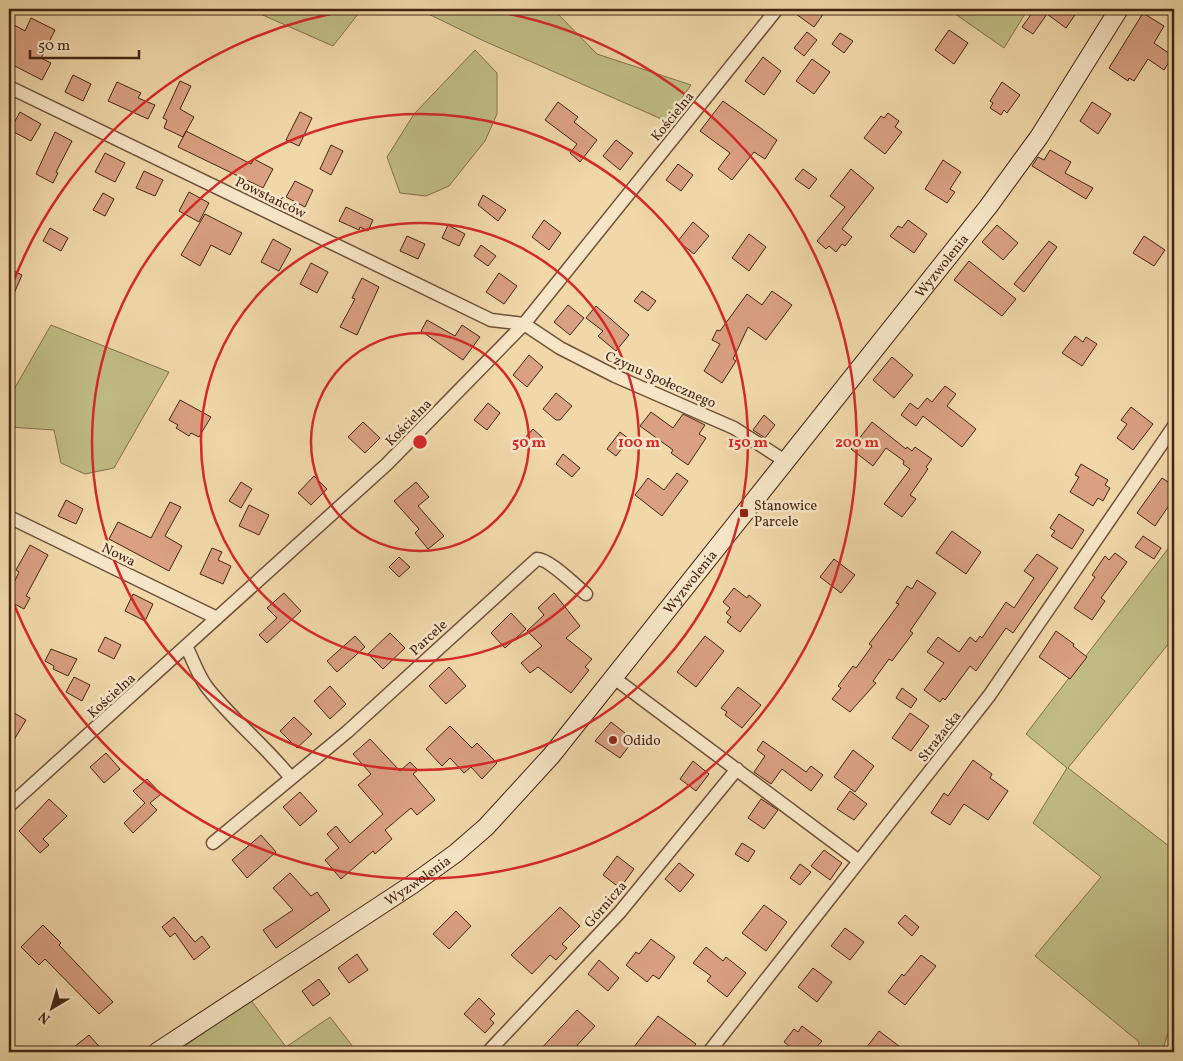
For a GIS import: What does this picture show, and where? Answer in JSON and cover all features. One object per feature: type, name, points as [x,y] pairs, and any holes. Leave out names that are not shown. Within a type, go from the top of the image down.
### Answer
[{"type":"main road","name":"Wyzwolenia","points":[[157,1052],[413,884],[456,853],[486,827],[514,798],[614,678],[999,191],[1039,137],[1119,9]]},
{"type":"street","name":"Kościelna","points":[[9,806],[187,648],[217,618],[387,464],[524,324],[777,9]]},
{"type":"street","name":"Powstańców","points":[[9,87],[492,320],[524,324]]},
{"type":"street","name":"Czynu Społecznego","points":[[524,324],[560,348],[615,376],[734,428],[786,461]]},
{"type":"street","name":"Strażacka","points":[[710,1052],[989,696],[1174,426]]},
{"type":"street","name":"Nowa","points":[[9,517],[217,618]]},
{"type":"street","name":"Parcele","points":[[213,843],[347,732],[537,558],[542,558],[549,563],[586,594]]},
{"type":"street","points":[[187,648],[205,684],[225,709],[250,732],[291,778]]},
{"type":"street","points":[[614,678],[859,861]]},
{"type":"street","name":"Górnicza","points":[[488,1052],[620,912],[737,769]]},
{"type":"shaded area","points":[[249,9],[362,9],[333,46]]},
{"type":"shaded area","points":[[418,9],[553,9],[597,54],[691,85],[666,121],[484,41]]},
{"type":"shaded area","points":[[948,9],[1028,9],[1004,48]]},
{"type":"shaded area","points":[[475,50],[497,73],[497,114],[485,141],[449,186],[426,196],[400,193],[387,157],[414,114]]},
{"type":"shaded area","points":[[51,325],[169,372],[114,468],[85,474],[61,463],[54,430],[9,427],[9,398]]},
{"type":"shaded area","points":[[1174,541],[1174,637],[1068,768],[1174,850],[1174,1015],[1162,1052],[1138,1052],[1139,1042],[1035,956],[1101,877],[1033,823],[1067,768],[1026,734]]},
{"type":"shaded area","points":[[250,999],[286,1047],[330,1017],[357,1052],[177,1052]]},
{"type":"building","points":[[789,9],[827,9],[814,27]]},
{"type":"building","points":[[1035,9],[1079,9],[1066,28],[1047,14],[1033,34],[1022,27]]},
{"type":"building","points":[[1143,13],[1164,26],[1154,43],[1173,56],[1164,70],[1148,59],[1134,81],[1129,78],[1128,81],[1109,68]]},
{"type":"building","points":[[31,18],[55,30],[41,58],[51,63],[42,80],[9,63],[9,22],[25,31]]},
{"type":"building","points":[[949,30],[968,43],[954,64],[935,50]]},
{"type":"building","points":[[807,32],[817,40],[804,56],[794,48]]},
{"type":"building","points":[[840,33],[853,41],[844,53],[832,44]]},
{"type":"building","points":[[763,57],[781,71],[764,95],[745,81]]},
{"type":"building","points":[[812,59],[830,72],[814,94],[796,81]]},
{"type":"building","points":[[73,75],[91,84],[83,101],[65,92]]},
{"type":"building","points":[[180,81],[191,86],[180,109],[194,117],[183,137],[164,128],[167,120],[163,118]]},
{"type":"building","points":[[117,82],[141,93],[138,98],[155,105],[148,119],[108,101]]},
{"type":"building","points":[[1002,82],[1020,95],[1007,113],[1004,110],[1001,115],[990,108],[993,103],[990,101]]},
{"type":"building","points":[[723,101],[777,140],[765,159],[754,152],[732,180],[718,169],[730,153],[700,131]]},
{"type":"building","points":[[558,102],[578,117],[574,122],[597,140],[580,162],[570,153],[577,144],[545,120]]},
{"type":"building","points":[[1092,102],[1111,114],[1098,134],[1080,121]]},
{"type":"building","points":[[20,112],[41,124],[31,141],[10,130]]},
{"type":"building","points":[[300,112],[312,118],[299,146],[286,140]]},
{"type":"building","points":[[888,113],[899,121],[895,127],[902,132],[885,154],[864,138],[881,116],[884,118]]},
{"type":"building","points":[[186,131],[251,164],[254,159],[273,169],[263,188],[178,147]]},
{"type":"building","points":[[55,132],[72,141],[56,172],[58,173],[53,183],[36,174]]},
{"type":"building","points":[[616,140],[633,153],[620,170],[603,156]]},
{"type":"building","points":[[331,145],[343,151],[331,175],[320,169]]},
{"type":"building","points":[[1050,150],[1071,162],[1065,173],[1093,188],[1086,199],[1032,166],[1038,157],[1044,160]]},
{"type":"building","points":[[105,153],[125,163],[115,182],[95,172]]},
{"type":"building","points":[[943,160],[961,172],[950,189],[955,192],[947,203],[925,189]]},
{"type":"building","points":[[678,164],[693,175],[681,191],[666,180]]},
{"type":"building","points":[[803,169],[817,179],[809,189],[795,179]]},
{"type":"building","points":[[851,169],[874,188],[842,229],[852,237],[845,246],[842,244],[836,252],[829,246],[826,249],[817,241],[845,207],[830,196]]},
{"type":"building","points":[[144,171],[163,180],[155,196],[136,188]]},
{"type":"building","points":[[295,181],[313,190],[305,207],[286,197]]},
{"type":"building","points":[[189,192],[209,203],[199,222],[179,211]]},
{"type":"building","points":[[103,193],[114,199],[105,216],[93,210]]},
{"type":"building","points":[[483,195],[506,210],[498,221],[478,205]]},
{"type":"building","points":[[346,207],[373,220],[368,231],[360,227],[359,230],[339,221]]},
{"type":"building","points":[[205,214],[242,233],[230,255],[211,245],[200,266],[181,255]]},
{"type":"building","points":[[544,220],[561,233],[549,250],[532,237]]},
{"type":"building","points":[[908,220],[927,234],[914,253],[890,236],[898,226],[902,228]]},
{"type":"building","points":[[693,222],[709,236],[694,254],[678,241]]},
{"type":"building","points":[[448,225],[465,234],[459,246],[442,238]]},
{"type":"building","points":[[997,225],[1018,243],[1003,260],[982,242]]},
{"type":"building","points":[[50,228],[68,238],[61,251],[43,241]]},
{"type":"building","points":[[749,234],[766,247],[749,271],[732,258]]},
{"type":"building","points":[[407,236],[425,244],[418,259],[400,251]]},
{"type":"building","points":[[1144,236],[1165,250],[1154,266],[1133,253]]},
{"type":"building","points":[[273,239],[291,249],[279,271],[261,262]]},
{"type":"building","points":[[1049,241],[1057,247],[1024,292],[1014,284]]},
{"type":"building","points":[[481,245],[496,256],[488,266],[474,256]]},
{"type":"building","points":[[969,261],[1016,299],[1002,316],[954,280]]},
{"type":"building","points":[[311,263],[328,272],[317,293],[300,284]]},
{"type":"building","points":[[9,269],[22,275],[9,305]]},
{"type":"building","points":[[499,273],[517,286],[504,304],[486,292]]},
{"type":"building","points":[[362,278],[379,287],[357,335],[340,327],[355,299],[352,298]]},
{"type":"building","points":[[642,291],[656,301],[648,311],[634,301]]},
{"type":"building","points":[[772,291],[792,305],[766,340],[748,327],[733,359],[736,361],[722,383],[704,371],[720,344],[712,340],[717,330],[720,331],[747,294],[762,305]]},
{"type":"building","points":[[568,305],[584,318],[570,335],[554,322]]},
{"type":"building","points":[[596,306],[629,335],[616,351],[598,336],[603,331],[586,318]]},
{"type":"building","points":[[427,320],[455,336],[462,325],[480,337],[463,360],[421,331]]},
{"type":"building","points":[[1075,336],[1083,342],[1086,337],[1097,344],[1082,366],[1062,353]]},
{"type":"building","points":[[529,355],[543,367],[527,387],[513,375]]},
{"type":"building","points":[[892,357],[913,375],[894,398],[873,380]]},
{"type":"building","points":[[945,386],[956,394],[947,406],[976,429],[962,447],[923,416],[916,426],[901,415],[910,403],[918,409],[927,398],[932,402]]},
{"type":"building","points":[[556,393],[572,406],[560,420],[556,420],[543,409]]},
{"type":"building","points":[[180,400],[211,417],[199,437],[191,433],[189,436],[176,428],[178,425],[169,420]]},
{"type":"building","points":[[488,403],[500,413],[487,430],[474,420]]},
{"type":"building","points":[[1131,407],[1153,424],[1133,450],[1117,438],[1127,424],[1121,420]]},
{"type":"building","points":[[651,412],[673,428],[683,414],[705,425],[699,434],[706,438],[688,465],[671,453],[673,450],[640,426]]},
{"type":"building","points":[[764,415],[775,425],[765,438],[753,430]]},
{"type":"building","points":[[363,422],[380,438],[365,453],[348,437]]},
{"type":"building","points":[[872,422],[906,449],[907,447],[912,451],[915,447],[932,459],[926,467],[928,469],[910,495],[916,499],[902,517],[884,504],[910,469],[903,464],[904,461],[886,448],[873,466],[851,449]]},
{"type":"building","points":[[533,429],[544,439],[536,449],[524,439]]},
{"type":"building","points":[[620,432],[629,439],[616,456],[607,449]]},
{"type":"building","points":[[563,454],[580,468],[572,477],[556,464]]},
{"type":"building","points":[[1081,464],[1108,480],[1105,485],[1110,488],[1103,501],[1098,498],[1093,506],[1070,492],[1079,477],[1075,475]]},
{"type":"building","points":[[677,473],[688,481],[662,516],[635,495],[648,478],[664,490]]},
{"type":"building","points":[[314,476],[327,489],[311,505],[298,493]]},
{"type":"building","points":[[1162,478],[1174,486],[1174,498],[1155,526],[1137,513]]},
{"type":"building","points":[[241,482],[252,489],[241,508],[229,501]]},
{"type":"building","points":[[416,482],[429,497],[418,506],[444,536],[428,549],[415,533],[419,529],[394,501]]},
{"type":"building","points":[[66,500],[83,509],[76,524],[58,516]]},
{"type":"building","points":[[170,502],[181,507],[165,536],[182,546],[169,571],[109,539],[118,522],[151,538]]},
{"type":"building","points":[[249,505],[269,515],[259,535],[239,526]]},
{"type":"building","points":[[1059,514],[1084,530],[1072,549],[1051,536],[1055,531],[1050,528]]},
{"type":"building","points":[[952,531],[981,552],[966,574],[936,553]]},
{"type":"building","points":[[1143,536],[1161,548],[1154,559],[1135,547]]},
{"type":"building","points":[[30,545],[48,555],[26,596],[30,598],[24,609],[9,601],[9,593],[19,572],[16,570]]},
{"type":"building","points":[[212,548],[222,552],[218,560],[231,566],[223,584],[200,574]]},
{"type":"building","points":[[1115,553],[1127,562],[1101,598],[1105,601],[1092,620],[1074,608],[1095,577],[1092,575],[1105,556],[1109,560]]},
{"type":"building","points":[[1037,554],[1058,568],[1013,633],[1006,628],[976,671],[970,666],[945,700],[943,698],[940,702],[924,690],[944,663],[927,652],[938,637],[959,652],[970,637],[976,642],[980,636],[982,638],[1006,602],[1014,608],[1034,578],[1024,571]]},
{"type":"building","points":[[399,557],[410,567],[399,577],[389,567]]},
{"type":"building","points":[[834,559],[855,575],[841,593],[820,577]]},
{"type":"building","points":[[917,580],[936,593],[910,631],[913,633],[892,661],[889,659],[873,681],[876,683],[850,712],[832,699],[841,688],[838,686],[853,666],[856,668],[872,646],[869,644],[899,604],[896,603],[907,586],[912,589]]},
{"type":"building","points":[[734,588],[747,598],[749,595],[761,605],[740,632],[727,622],[731,617],[726,613],[730,608],[723,602]]},
{"type":"building","points":[[284,593],[301,611],[267,643],[259,635],[277,618],[267,608]]},
{"type":"building","points":[[554,593],[580,626],[566,638],[592,659],[585,667],[589,670],[571,693],[538,667],[530,673],[521,663],[542,646],[527,631],[544,615],[538,608]]},
{"type":"building","points":[[133,594],[153,604],[145,621],[125,611]]},
{"type":"building","points":[[511,613],[526,629],[505,648],[491,633]]},
{"type":"building","points":[[1056,631],[1074,644],[1073,646],[1087,657],[1070,679],[1039,657]]},
{"type":"building","points":[[390,633],[405,648],[383,669],[368,654]]},
{"type":"building","points":[[355,636],[365,647],[337,672],[327,661]]},
{"type":"building","points":[[705,636],[724,651],[696,687],[677,672]]},
{"type":"building","points":[[105,637],[121,645],[114,659],[98,651]]},
{"type":"building","points":[[51,649],[77,659],[68,676],[53,669],[54,666],[45,661]]},
{"type":"building","points":[[449,667],[466,686],[446,704],[429,686]]},
{"type":"building","points":[[74,677],[90,685],[82,701],[66,692]]},
{"type":"building","points":[[330,686],[346,704],[330,719],[314,701]]},
{"type":"building","points":[[738,687],[761,705],[742,728],[725,715],[727,712],[721,708]]},
{"type":"building","points":[[902,688],[917,699],[911,708],[896,698]]},
{"type":"building","points":[[9,710],[26,720],[9,748]]},
{"type":"building","points":[[910,713],[929,726],[911,751],[892,738]]},
{"type":"building","points":[[294,717],[312,734],[297,748],[280,731]]},
{"type":"building","name":"Odido","points":[[611,722],[630,737],[628,739],[632,742],[620,758],[595,741]]},
{"type":"building","points":[[450,726],[472,748],[477,743],[497,763],[482,779],[471,767],[464,773],[450,758],[442,766],[426,749]]},
{"type":"building","points":[[370,739],[400,771],[410,762],[418,770],[413,774],[435,800],[417,815],[411,808],[385,830],[392,839],[375,854],[373,851],[341,879],[325,860],[339,848],[327,834],[336,826],[350,843],[383,814],[358,785],[371,774],[353,754]]},
{"type":"building","points":[[763,741],[806,772],[811,766],[823,775],[811,791],[782,769],[771,784],[754,772],[765,756],[757,750]]},
{"type":"building","points":[[853,750],[874,766],[855,792],[834,777]]},
{"type":"building","points":[[106,753],[120,769],[104,783],[90,767]]},
{"type":"building","points":[[973,760],[992,774],[990,778],[1008,791],[988,820],[964,804],[950,825],[931,813],[944,793],[948,796]]},
{"type":"building","points":[[693,761],[709,774],[696,791],[680,779]]},
{"type":"building","points":[[147,779],[161,794],[150,803],[157,810],[133,833],[124,823],[145,803],[133,791]]},
{"type":"building","points":[[850,791],[867,804],[854,820],[837,809]]},
{"type":"building","points":[[300,792],[317,811],[300,826],[283,807]]},
{"type":"building","points":[[49,799],[67,816],[43,839],[49,845],[40,853],[19,831]]},
{"type":"building","points":[[761,799],[778,810],[764,829],[748,818]]},
{"type":"building","points":[[261,835],[276,852],[247,878],[232,860]]},
{"type":"building","points":[[742,843],[755,851],[748,862],[735,854]]},
{"type":"building","points":[[824,850],[842,863],[830,880],[811,866]]},
{"type":"building","points":[[617,856],[634,869],[620,888],[603,875]]},
{"type":"building","points":[[679,863],[694,875],[680,892],[665,879]]},
{"type":"building","points":[[800,864],[811,872],[800,885],[790,878]]},
{"type":"building","points":[[290,873],[311,896],[317,892],[330,910],[276,948],[263,930],[293,910],[273,888]]},
{"type":"building","points":[[764,905],[787,922],[766,951],[742,933]]},
{"type":"building","points":[[560,907],[580,926],[562,944],[567,948],[556,960],[550,955],[532,974],[511,955]]},
{"type":"building","points":[[456,911],[471,926],[449,949],[433,934]]},
{"type":"building","points":[[905,915],[919,927],[912,936],[898,923]]},
{"type":"building","points":[[174,917],[195,942],[202,936],[210,947],[194,960],[175,933],[170,937],[162,927]]},
{"type":"building","points":[[43,925],[61,943],[59,945],[113,1002],[99,1014],[45,959],[39,965],[21,947]]},
{"type":"building","points":[[845,928],[864,942],[850,960],[831,946]]},
{"type":"building","points":[[651,939],[675,957],[659,979],[653,975],[647,982],[626,965],[636,952],[639,954]]},
{"type":"building","points":[[706,947],[723,961],[726,957],[746,973],[727,997],[707,981],[711,976],[693,963]]},
{"type":"building","points":[[357,954],[368,970],[349,983],[338,968]]},
{"type":"building","points":[[921,955],[936,966],[905,1005],[888,992],[902,974],[904,976]]},
{"type":"building","points":[[599,960],[619,978],[608,991],[588,974]]},
{"type":"building","points":[[813,968],[832,982],[817,1002],[798,987]]},
{"type":"building","points":[[319,979],[330,994],[313,1006],[302,991]]},
{"type":"building","points":[[479,998],[495,1014],[490,1019],[494,1023],[485,1033],[464,1014]]},
{"type":"building","points":[[577,1010],[595,1026],[571,1052],[538,1052]]},
{"type":"building","points":[[658,1016],[696,1044],[689,1052],[630,1052]]},
{"type":"building","points":[[802,1026],[822,1041],[812,1052],[797,1052],[784,1042],[794,1029],[798,1032]]},
{"type":"building","points":[[879,1031],[907,1052],[863,1052]]},
{"type":"building","points":[[89,1035],[104,1052],[68,1052]]},
{"type":"place","name":"Stanowice Parcele","points":[[744,513]]},
{"type":"place","name":"Odido","points":[[613,740]]}]
